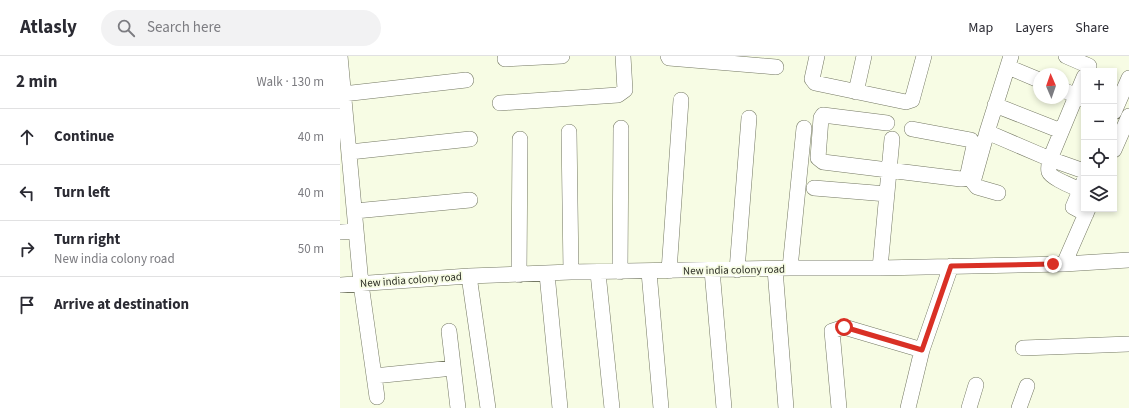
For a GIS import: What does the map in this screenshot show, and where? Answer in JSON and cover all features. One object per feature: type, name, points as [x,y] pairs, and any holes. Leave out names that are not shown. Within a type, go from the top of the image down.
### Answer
[{"type":"street","points":[[340,56],[343,115],[350,152],[346,172],[355,211],[361,284],[377,397]]},
{"type":"street","points":[[505,59],[562,56]]},
{"type":"street","points":[[500,103],[618,95],[625,90],[623,56]]},
{"type":"street","points":[[668,56],[669,58],[776,67]]},
{"type":"street","points":[[817,56],[813,81],[856,92],[906,102],[912,100],[924,56]]},
{"type":"street","points":[[856,92],[864,56]]},
{"type":"street","points":[[1066,56],[1088,67],[1074,95],[1050,159],[1051,175],[1081,186]]},
{"type":"street","points":[[998,193],[977,187],[973,182],[995,105],[1010,62],[1033,76]]},
{"type":"street","points":[[1117,105],[1129,78]]},
{"type":"street","points":[[343,94],[466,80]]},
{"type":"street","points":[[669,271],[681,100]]},
{"type":"street","points":[[995,105],[1061,131]]},
{"type":"street","points":[[1117,113],[1129,116],[1117,143]]},
{"type":"street","points":[[887,124],[823,115],[821,118],[817,155],[818,158],[823,162],[890,171],[961,179],[968,176],[974,146],[971,140],[912,129]]},
{"type":"street","points":[[737,270],[749,118]]},
{"type":"street","points":[[620,272],[621,128]]},
{"type":"street","points":[[790,268],[804,128]]},
{"type":"street","points":[[569,132],[571,272]]},
{"type":"street","points":[[987,132],[1050,159],[1081,170]]},
{"type":"street","points":[[880,268],[892,138]]},
{"type":"street","points":[[350,152],[470,139]]},
{"type":"street","points":[[520,139],[520,275]]},
{"type":"street","points":[[814,188],[887,194]]},
{"type":"street","points":[[1081,188],[1073,207],[1081,209]]},
{"type":"street","points":[[355,211],[470,200]]},
{"type":"street","points":[[1064,264],[1087,212]]},
{"type":"street","points":[[340,232],[356,231]]},
{"type":"street","name":"New india colony road","points":[[340,285],[469,276],[571,272],[598,273],[790,268],[880,268],[1064,264],[1129,260]]},
{"type":"street","points":[[908,408],[922,350],[951,266]]},
{"type":"street","points":[[775,269],[786,408]]},
{"type":"street","points":[[712,270],[724,408]]},
{"type":"street","points":[[649,272],[661,408]]},
{"type":"street","points":[[598,273],[612,408]]},
{"type":"street","points":[[547,274],[560,408]]},
{"type":"street","points":[[469,276],[488,408]]},
{"type":"street","points":[[839,408],[832,330],[844,327],[922,350]]},
{"type":"street","points":[[449,331],[458,408]]},
{"type":"street","points":[[1023,348],[1129,344]]},
{"type":"street","points":[[374,376],[453,368]]},
{"type":"street","points":[[969,408],[976,385]]},
{"type":"street","points":[[1019,408],[1026,386]]},
{"type":"route","points":[[844,327],[922,350],[951,266],[1053,264]]}]
